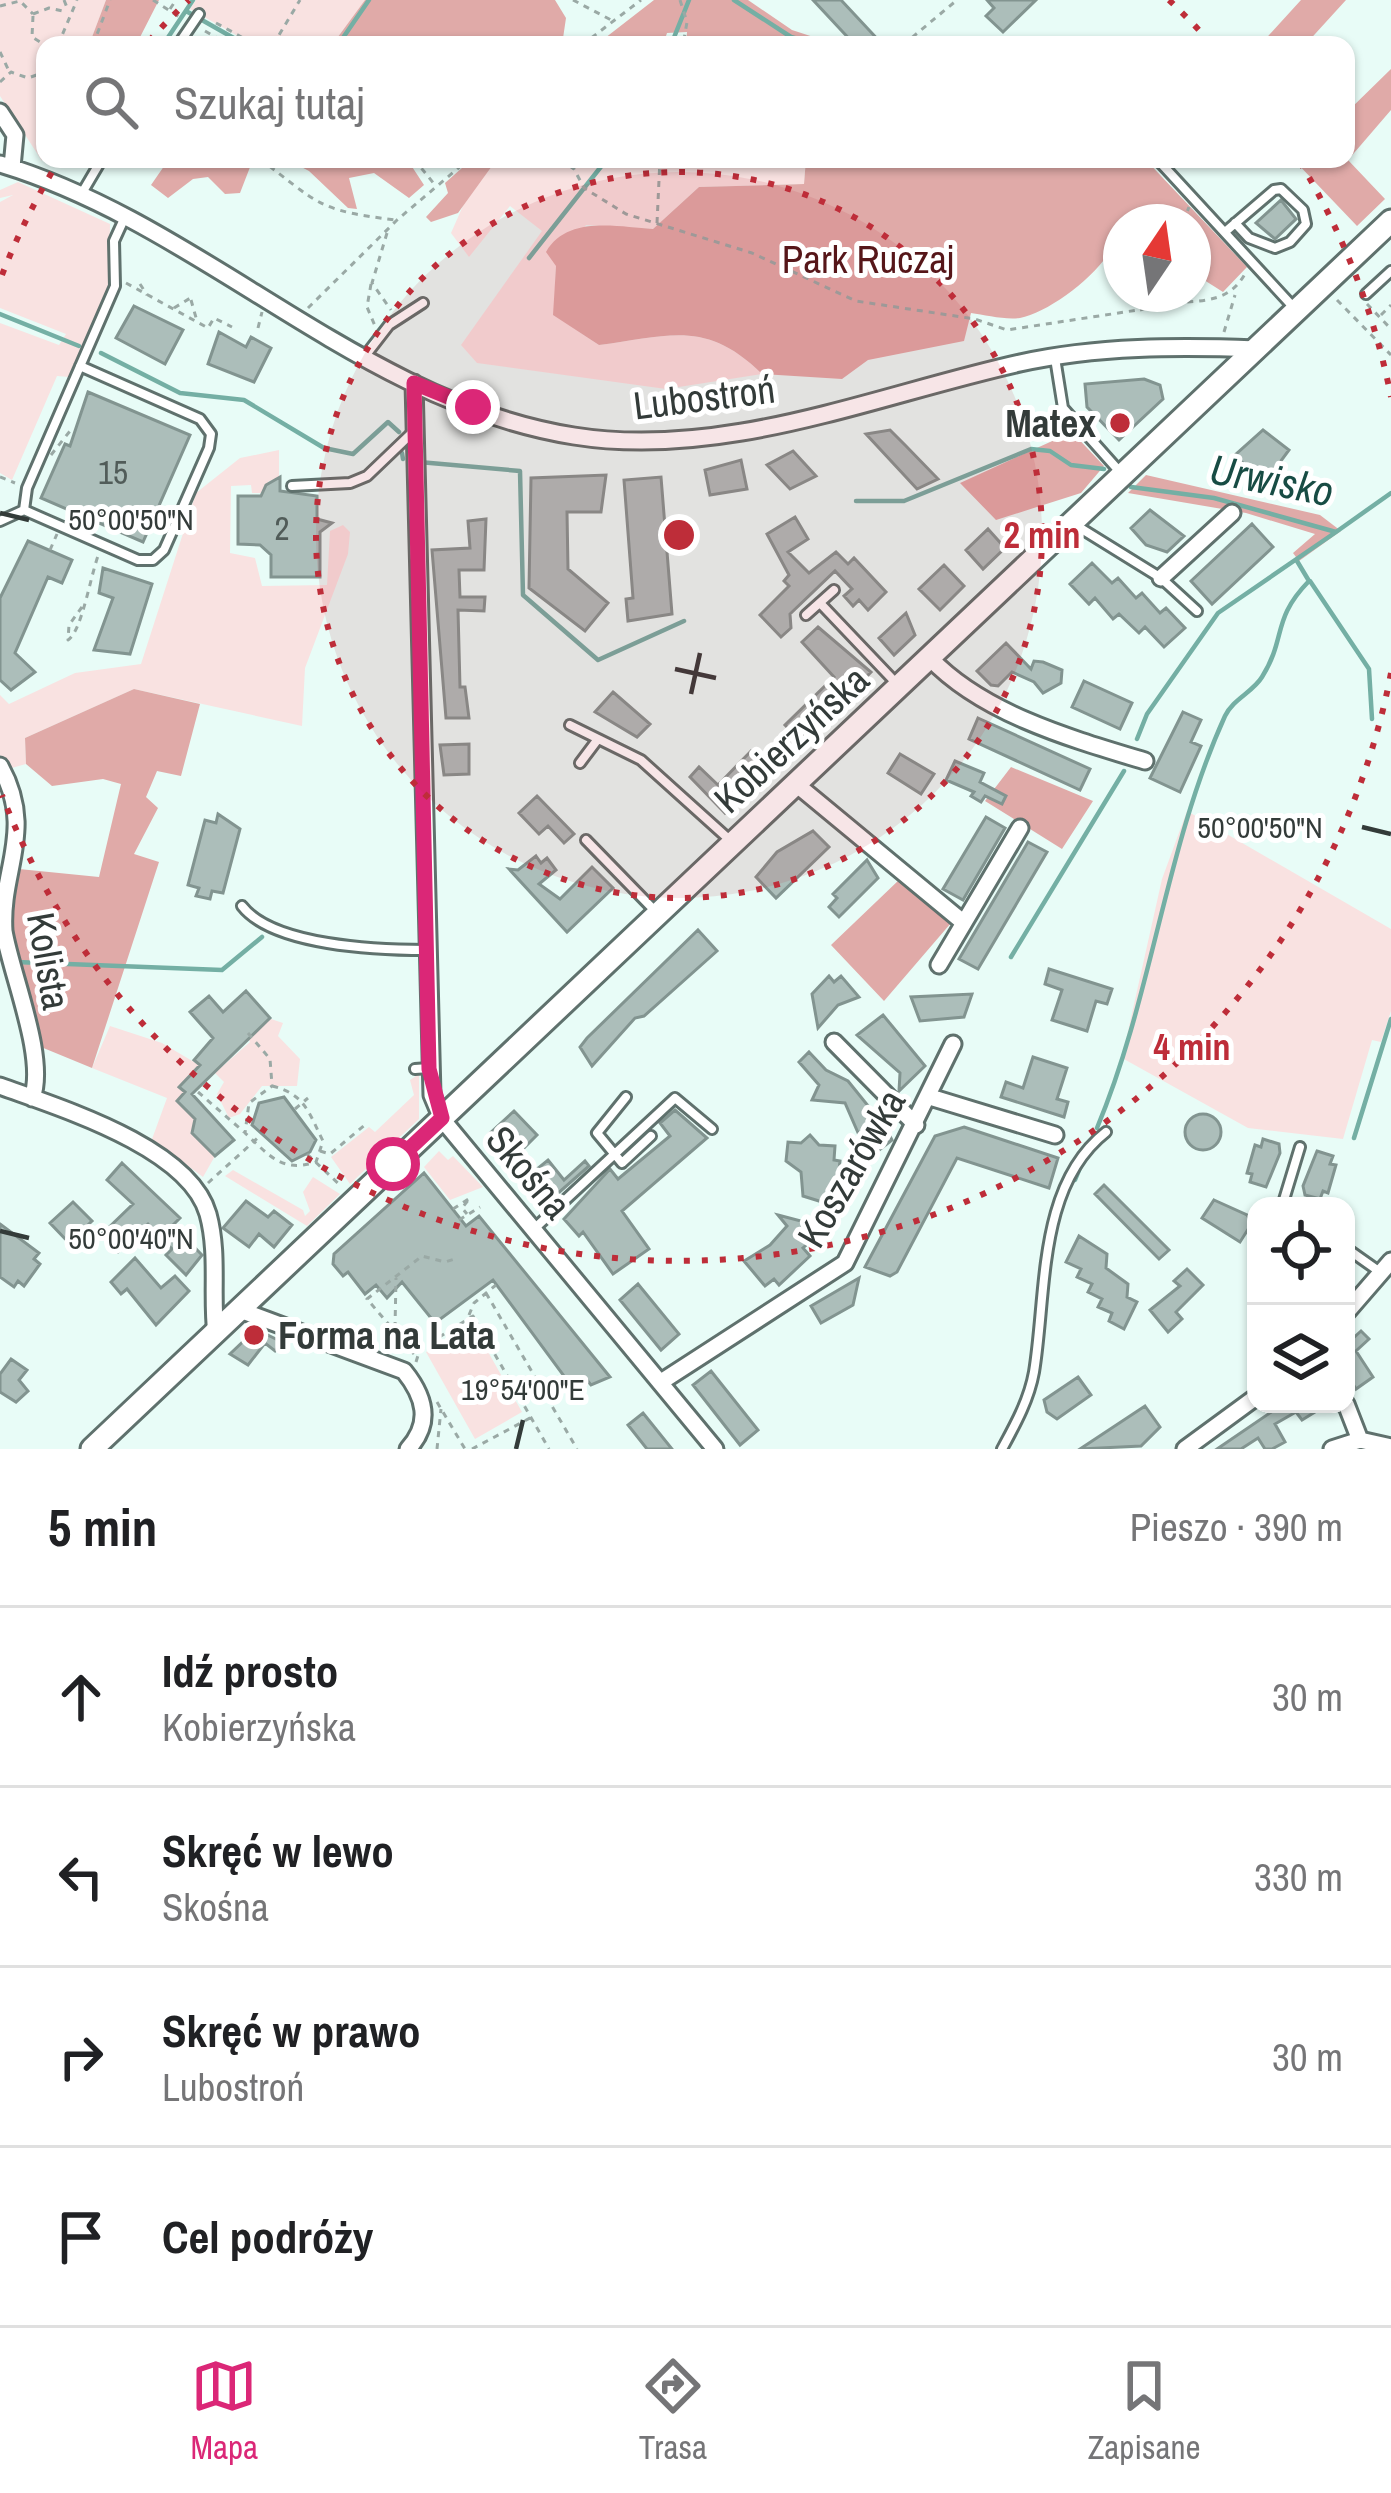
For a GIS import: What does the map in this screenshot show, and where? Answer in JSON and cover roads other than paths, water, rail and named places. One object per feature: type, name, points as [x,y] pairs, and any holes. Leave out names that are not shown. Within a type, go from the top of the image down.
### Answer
[{"type":"street","points":[[0,112],[15,135],[3,165]]},
{"type":"street","name":"Lubostroń","points":[[3,165],[124,217],[414,383],[548,431],[662,441],[855,408],[1055,358],[1128,349],[1256,350]]},
{"type":"street","name":"Kobierzyńska","points":[[92,1449],[1391,222]]},
{"type":"street","name":"Skośna","points":[[414,383],[426,950],[422,1069],[442,1118],[716,1449]]},
{"type":"street","points":[[1161,578],[1232,513]]},
{"type":"street","points":[[930,658],[957,687],[1081,741],[1145,761]]},
{"type":"street","name":"Kolista","points":[[0,766],[15,799],[18,832],[2,927],[34,1065],[32,1098]]},
{"type":"street","points":[[796,784],[964,923]]},
{"type":"street","points":[[939,965],[1020,828]]},
{"type":"street","points":[[834,1042],[916,1125]]},
{"type":"street","name":"Koszarówka","points":[[661,1382],[845,1263],[953,1044]]},
{"type":"street","points":[[0,1086],[132,1139],[198,1193],[214,1240],[216,1335]]},
{"type":"street","points":[[930,1096],[1055,1135]]},
{"type":"street","points":[[1353,1305],[1386,1267]]},
{"type":"street","points":[[240,1310],[404,1371],[424,1408],[424,1426],[408,1449]]},
{"type":"street","points":[[1184,1449],[1247,1403]]},
{"type":"street","points":[[1350,1413],[1360,1440]]},
{"type":"street","points":[[1332,1449],[1360,1440],[1391,1447]]},
{"type":"lane","points":[[184,36],[199,14]]},
{"type":"lane","points":[[81,195],[98,168]]},
{"type":"lane","points":[[1165,168],[1297,311]]},
{"type":"lane","points":[[1225,232],[1235,223],[1281,189],[1303,210],[1306,224],[1290,242],[1275,248],[1250,238],[1235,223]]},
{"type":"lane","points":[[28,517],[27,488],[115,286],[114,241],[124,217]]},
{"type":"lane","points":[[1366,294],[1391,271]]},
{"type":"lane","points":[[364,357],[398,317],[423,303]]},
{"type":"lane","points":[[1055,358],[1063,408],[1122,474]]},
{"type":"lane","points":[[0,521],[28,517],[87,544],[142,561],[160,556],[212,438],[200,419],[80,366]]},
{"type":"lane","points":[[292,485],[350,483],[367,476],[414,431]]},
{"type":"lane","points":[[1070,522],[1161,578],[1197,611]]},
{"type":"lane","points":[[806,615],[834,590]]},
{"type":"lane","points":[[820,603],[899,686]]},
{"type":"lane","points":[[570,725],[641,760],[733,843]]},
{"type":"lane","points":[[580,763],[598,739]]},
{"type":"lane","points":[[586,841],[658,914]]},
{"type":"lane","points":[[242,905],[268,926],[346,946],[426,950]]},
{"type":"lane","points":[[626,1097],[597,1132],[622,1163],[651,1136]]},
{"type":"lane","points":[[534,1229],[612,1151],[675,1098],[712,1129]]},
{"type":"lane","points":[[1002,1449],[1034,1374],[1042,1286],[1070,1172],[1081,1152],[1106,1132]]},
{"type":"lane","points":[[1285,1197],[1300,1147]]},
{"type":"lane","points":[[1355,1252],[1386,1267]]},
{"type":"waterway","points":[[169,36],[193,0]]},
{"type":"waterway","points":[[344,36],[369,0]]},
{"type":"waterway","points":[[675,36],[689,0]]},
{"type":"waterway","points":[[734,0],[789,36]]},
{"type":"waterway","points":[[186,11],[230,36]]},
{"type":"waterway","points":[[529,258],[600,168]]},
{"type":"waterway","name":"Urwisko","points":[[0,314],[79,346]]},
{"type":"waterway","name":"Urwisko","points":[[101,353],[180,393],[244,400],[324,448],[353,454],[388,422],[399,432]]},
{"type":"waterway","name":"Urwisko","points":[[856,501],[904,501],[1031,449],[1050,451],[1071,465],[1104,469]]},
{"type":"waterway","name":"Urwisko","points":[[402,453],[403,459]]},
{"type":"waterway","name":"Urwisko","points":[[419,462],[520,471],[523,595],[598,660],[684,621]]},
{"type":"waterway","name":"Urwisko","points":[[1131,487],[1214,498],[1336,532],[1391,493]]},
{"type":"waterway","points":[[1137,739],[1147,714],[1218,613],[1336,532]]},
{"type":"waterway","points":[[1097,1128],[1132,1026],[1205,766],[1225,716],[1262,677],[1289,607],[1309,581],[1297,561]]},
{"type":"waterway","points":[[1310,581],[1369,669],[1372,719]]},
{"type":"waterway","points":[[1011,957],[1124,771]]},
{"type":"waterway","points":[[16,962],[222,970],[262,937]]},
{"type":"waterway","points":[[1354,1138],[1391,1019]]},
{"type":"waterway","points":[[1075,1180],[1082,1163]]},
{"type":"place","name":"Matex","points":[[1120,423]]},
{"type":"place","name":"Forma na Lata","points":[[254,1335]]},
{"type":"park label","name":"Park Ruczaj","points":[[868,259]]}]
